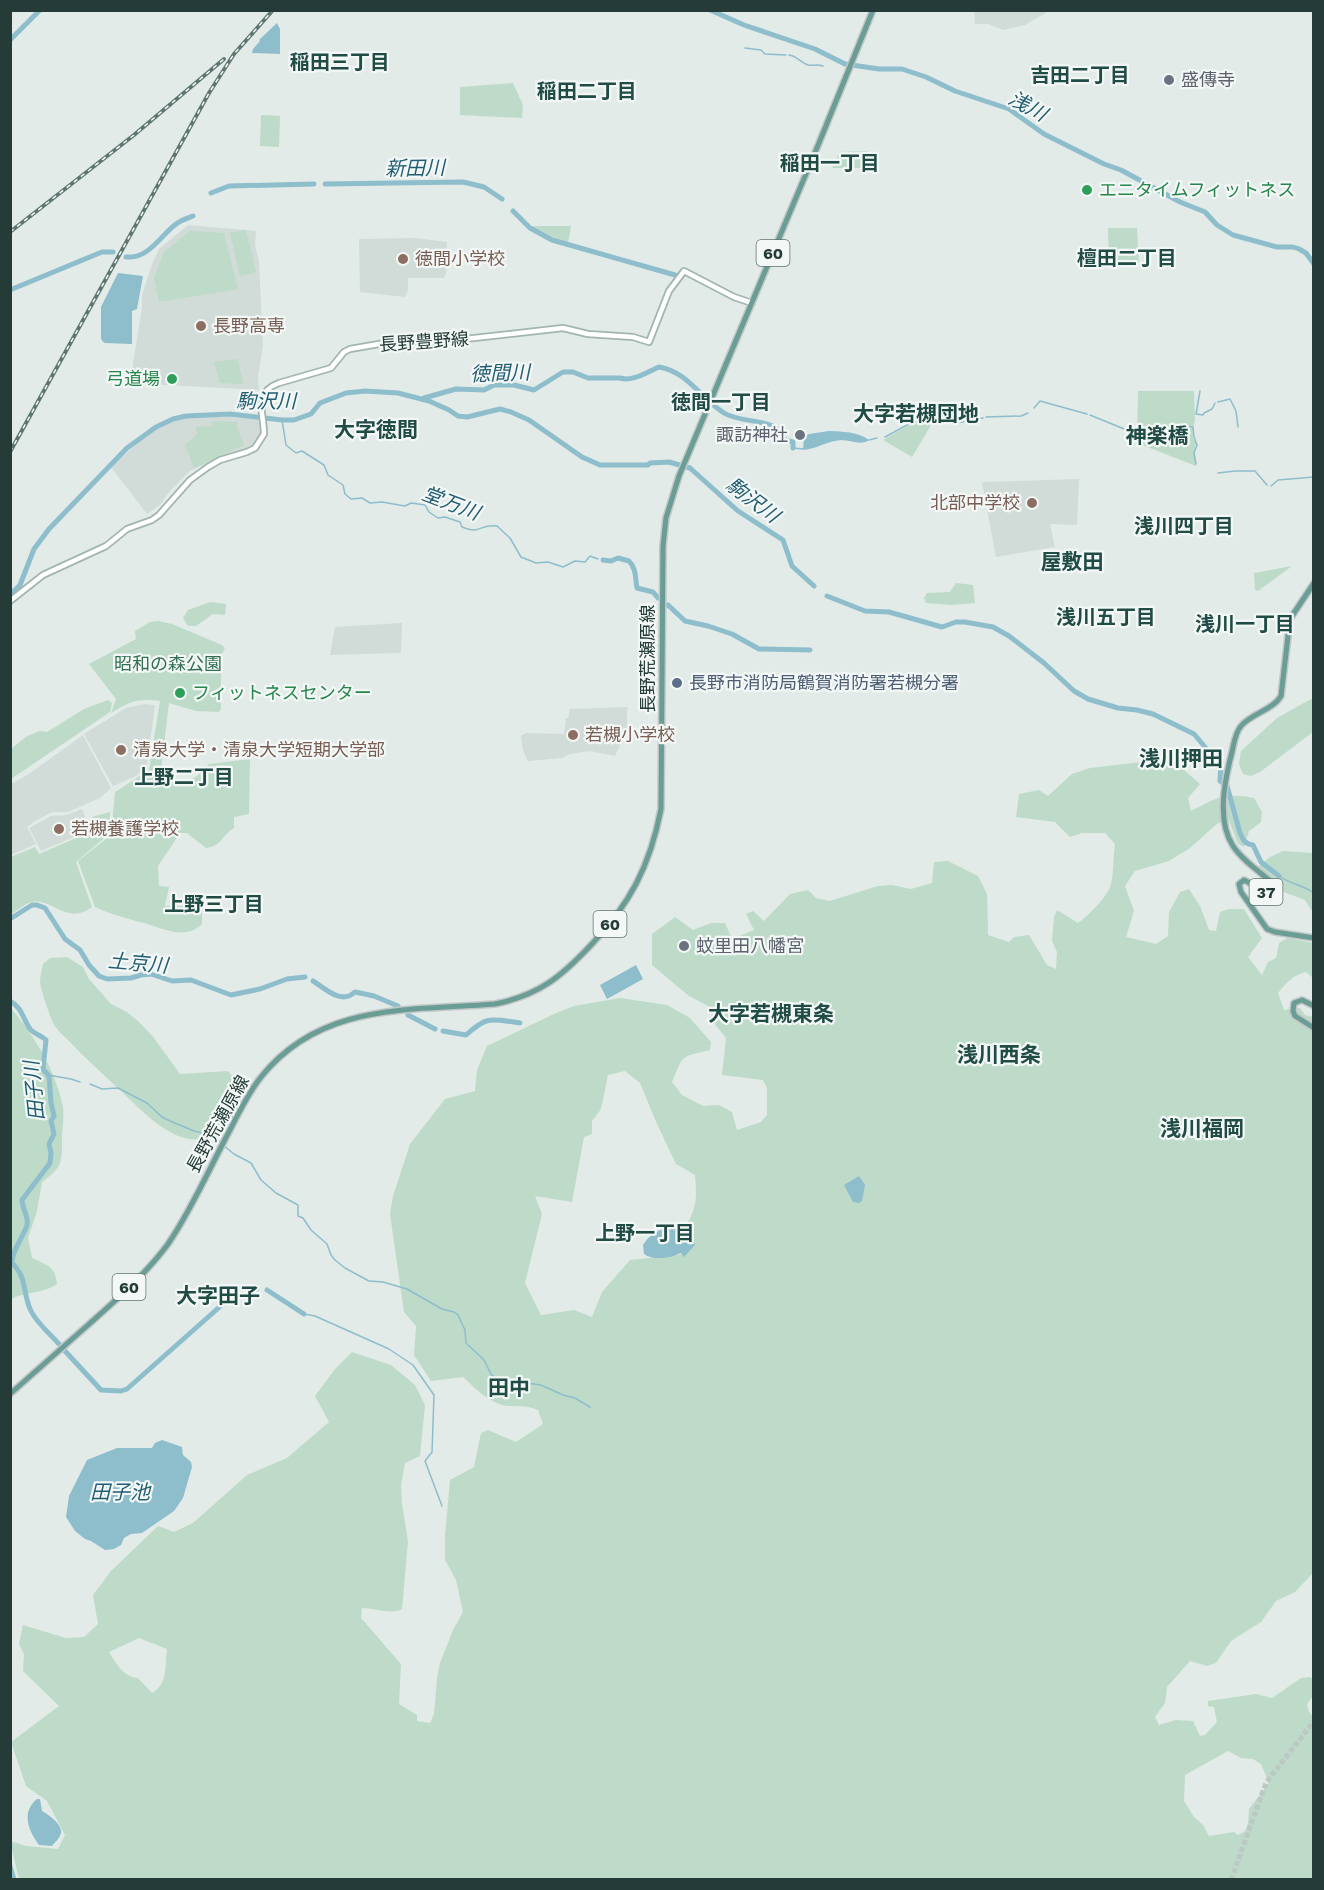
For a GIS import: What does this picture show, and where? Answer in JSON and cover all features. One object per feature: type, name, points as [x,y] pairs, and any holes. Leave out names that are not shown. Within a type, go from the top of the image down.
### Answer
[{"type":"main road","name":"長野荒瀬原線","points":[[10,1394],[132,1285],[167,1245],[250,1093],[274,1062],[294,1045],[332,1024],[376,1012],[495,1004],[530,994],[568,969],[622,908],[637,884],[648,861],[661,809],[663,546],[666,518],[684,462],[873,10]]},
{"type":"main road","name":"長野豊野線","points":[[10,601],[43,575],[106,546],[127,530],[152,520],[190,480],[208,466],[255,448],[264,434],[261,407],[265,392],[272,386],[332,368],[344,352],[350,349],[402,340],[438,342],[563,328],[588,334],[633,337],[649,342],[669,291],[684,271],[734,297],[752,303]]},
{"type":"main road","name":"37","points":[[1314,583],[1290,620],[1281,696],[1276,702],[1249,719],[1238,730],[1224,788],[1225,816],[1231,842],[1238,852],[1276,888],[1271,894],[1244,880],[1239,884],[1241,892],[1267,928],[1275,932],[1314,938]]},
{"type":"main road","points":[[1314,1006],[1302,1000],[1294,1003],[1293,1008],[1295,1016],[1314,1028]]},
{"type":"shaded area","points":[[1046,10],[1046,13],[1025,25],[1003,30],[988,24],[975,24],[974,11],[942,11]]},
{"type":"shaded area","name":"長野高専","points":[[188,225],[256,231],[255,245],[259,262],[263,346],[258,377],[259,390],[130,383],[142,295],[152,264],[159,249]]},
{"type":"shaded area","name":"徳間小学校","points":[[415,238],[447,242],[444,278],[408,278],[408,290],[405,297],[360,292],[359,239]]},
{"type":"shaded area","points":[[185,417],[258,419],[261,432],[256,442],[246,449],[218,458],[190,471],[169,492],[160,505],[147,514],[111,467],[145,436],[165,423]]},
{"type":"shaded area","name":"北部中学校","points":[[1079,479],[1077,525],[1050,524],[1055,547],[996,557],[982,482]]},
{"type":"shaded area","points":[[402,623],[401,653],[330,655],[335,627]]},
{"type":"shaded area","name":"清泉大学・清泉大学短期大学部","points":[[144,704],[155,705],[147,766],[136,776],[113,786],[84,734],[126,708]]},
{"type":"shaded area","name":"若槻小学校","points":[[628,707],[627,731],[615,756],[590,751],[570,754],[562,758],[528,761],[523,750],[521,736],[526,733],[564,734],[570,709]]},
{"type":"shaded area","points":[[83,735],[111,788],[100,798],[68,812],[52,812],[35,821],[27,827],[36,844],[11,855],[11,784],[29,774]]},
{"type":"shaded area","name":"若槻養護学校","points":[[82,809],[90,830],[41,851],[29,828],[51,816],[67,815]]},
{"type":"green space","points":[[513,83],[523,105],[522,118],[460,115],[460,87]]},
{"type":"green space","points":[[261,115],[280,116],[279,147],[260,146]]},
{"type":"green space","points":[[868,151],[867,168],[832,168],[840,152]]},
{"type":"green space","points":[[530,226],[571,226],[568,243],[541,233]]},
{"type":"green space","points":[[1108,228],[1137,228],[1139,263],[1109,264]]},
{"type":"green space","points":[[246,230],[256,272],[240,276],[230,233]]},
{"type":"green space","points":[[190,231],[224,233],[238,289],[159,302],[154,278],[164,252]]},
{"type":"green space","points":[[238,359],[243,384],[220,383],[214,362]]},
{"type":"green space","points":[[1138,391],[1194,391],[1193,438],[1196,443],[1194,452],[1196,466],[1137,443]]},
{"type":"green space","points":[[920,419],[930,424],[930,427],[912,457],[883,440]]},
{"type":"green space","points":[[213,421],[238,422],[237,427],[244,445],[194,468],[185,445],[197,434],[196,427],[212,426]]},
{"type":"green space","points":[[1292,566],[1258,591],[1255,590],[1254,573]]},
{"type":"green space","points":[[956,583],[973,585],[975,603],[951,605],[926,603],[924,598],[927,593],[950,592]]},
{"type":"green space","points":[[210,602],[226,604],[225,615],[213,614],[196,626],[188,626],[183,618],[188,610]]},
{"type":"green space","name":"昭和の森公園","points":[[150,622],[172,624],[225,648],[221,656],[221,709],[219,712],[196,711],[169,703],[160,779],[187,782],[209,764],[250,759],[249,814],[234,817],[234,828],[211,847],[206,848],[187,833],[178,833],[158,866],[159,886],[169,887],[165,906],[202,906],[202,924],[188,932],[166,930],[95,907],[78,861],[111,835],[115,792],[149,770],[160,701],[134,701],[111,713],[116,699],[89,664],[136,639],[135,631]]},
{"type":"green space","points":[[1313,699],[1313,732],[1260,772],[1251,776],[1243,774],[1239,764],[1241,751],[1277,718]]},
{"type":"green space","points":[[108,700],[112,703],[110,712],[11,779],[11,749],[27,736],[40,731],[47,732],[84,709]]},
{"type":"green space","points":[[1150,761],[1176,763],[1200,784],[1188,798],[1191,811],[1214,800],[1229,796],[1245,796],[1254,798],[1262,812],[1261,822],[1249,831],[1244,847],[1238,844],[1229,821],[1218,823],[1190,848],[1169,861],[1135,871],[1125,886],[1134,911],[1126,937],[1156,944],[1168,936],[1169,912],[1180,892],[1189,889],[1200,906],[1209,930],[1216,931],[1220,912],[1229,909],[1244,909],[1262,938],[1248,957],[1262,975],[1268,962],[1276,958],[1279,943],[1287,938],[1313,943],[1313,978],[1306,972],[1301,973],[1290,980],[1278,993],[1284,1010],[1300,1008],[1305,1015],[1313,1017],[1313,1573],[1295,1592],[1276,1601],[1261,1622],[1231,1641],[1216,1663],[1207,1666],[1190,1661],[1167,1687],[1165,1703],[1155,1717],[1159,1725],[1176,1720],[1193,1721],[1200,1736],[1205,1735],[1217,1722],[1214,1707],[1208,1706],[1208,1701],[1256,1694],[1272,1698],[1301,1678],[1310,1677],[1313,1680],[1313,1696],[1307,1704],[1314,1718],[1313,1879],[21,1880],[10,1841],[26,1846],[58,1849],[65,1835],[47,1801],[26,1786],[11,1742],[59,1706],[23,1671],[24,1654],[19,1644],[23,1625],[66,1638],[84,1637],[98,1624],[93,1595],[111,1571],[158,1526],[174,1532],[193,1523],[247,1475],[287,1458],[329,1422],[315,1396],[335,1369],[352,1352],[391,1365],[415,1385],[425,1405],[420,1456],[405,1463],[401,1485],[408,1541],[402,1609],[388,1611],[362,1608],[361,1618],[401,1664],[399,1704],[417,1715],[417,1721],[430,1723],[434,1714],[440,1663],[463,1612],[456,1580],[445,1560],[450,1480],[474,1467],[481,1433],[488,1430],[516,1442],[543,1424],[538,1410],[501,1405],[484,1395],[463,1377],[431,1381],[414,1355],[416,1326],[404,1312],[390,1214],[393,1196],[410,1144],[445,1099],[475,1091],[477,1070],[487,1046],[574,1006],[620,998],[667,1005],[690,1018],[711,1042],[710,1050],[688,1056],[681,1061],[672,1082],[682,1095],[703,1106],[719,1105],[732,1112],[737,1130],[761,1122],[767,1115],[767,1088],[763,1080],[722,1075],[726,1038],[714,1023],[710,1007],[689,996],[652,965],[652,934],[675,917],[693,930],[711,923],[725,923],[732,939],[754,930],[746,914],[753,911],[764,921],[790,894],[808,890],[816,898],[830,901],[878,886],[892,885],[911,889],[932,883],[934,862],[948,861],[978,876],[987,894],[988,935],[1009,942],[1014,937],[1029,935],[1047,965],[1056,969],[1057,952],[1052,941],[1054,917],[1057,910],[1078,923],[1101,901],[1111,883],[1115,844],[1105,833],[1082,833],[1070,837],[1055,822],[1016,817],[1019,794],[1039,790],[1048,796],[1072,774],[1090,768]],"holes":[[[625,1071],[640,1083],[676,1164],[695,1175],[695,1204],[684,1229],[690,1240],[689,1249],[679,1255],[630,1260],[602,1292],[592,1317],[574,1310],[541,1315],[525,1283],[542,1214],[535,1196],[572,1202],[584,1137],[592,1134],[592,1121],[601,1109],[608,1075]],[[139,1638],[167,1649],[165,1674],[161,1685],[152,1693],[138,1678],[124,1672],[109,1652]],[[1228,1751],[1261,1764],[1269,1783],[1249,1809],[1245,1831],[1238,1835],[1234,1832],[1209,1836],[1184,1801],[1185,1775]]]},
{"type":"green space","points":[[110,812],[109,834],[76,862],[92,907],[75,914],[40,902],[32,902],[11,914],[11,857],[35,847],[39,854],[90,832],[89,820],[92,817]]},
{"type":"green space","points":[[1283,851],[1313,853],[1313,913],[1305,900],[1284,892],[1258,867],[1270,857]]},
{"type":"green space","points":[[67,957],[83,967],[89,979],[111,1004],[127,1012],[139,1022],[154,1038],[180,1074],[228,1071],[236,1083],[239,1096],[237,1109],[221,1130],[209,1137],[195,1139],[172,1133],[141,1110],[57,1029],[46,1004],[40,977],[43,964],[50,958]]},
{"type":"green space","points":[[11,1008],[36,1042],[49,1067],[59,1093],[63,1113],[60,1162],[54,1172],[42,1182],[37,1211],[28,1238],[32,1258],[52,1270],[57,1284],[11,1299]]},
{"type":"water","points":[[277,23],[280,29],[280,54],[252,53],[259,40]]},
{"type":"water","points":[[118,273],[143,276],[137,309],[132,311],[132,344],[105,343],[101,338],[101,307]]},
{"type":"water","points":[[829,431],[855,433],[869,440],[859,443],[836,441],[803,450],[804,437]]},
{"type":"water","points":[[636,965],[643,979],[607,999],[600,985]]},
{"type":"water","points":[[859,1176],[865,1185],[862,1201],[859,1203],[853,1202],[844,1185]]},
{"type":"water","points":[[675,1224],[695,1244],[684,1257],[681,1253],[662,1258],[653,1258],[644,1254],[643,1245],[650,1237]]},
{"type":"water","name":"田子池","points":[[162,1440],[182,1447],[183,1455],[191,1462],[192,1467],[183,1498],[174,1511],[142,1533],[131,1534],[124,1538],[121,1545],[114,1549],[105,1550],[75,1531],[66,1517],[69,1496],[87,1460],[117,1448],[152,1448],[155,1443]]},
{"type":"water","points":[[37,1799],[40,1799],[42,1811],[55,1820],[61,1830],[60,1837],[52,1846],[39,1845],[29,1827],[29,1810]]},
{"type":"waterway","name":"浅川","points":[[10,40],[40,10]]},
{"type":"waterway","name":"浅川","points":[[710,10],[744,25],[815,49],[845,64],[879,69],[902,69],[926,77],[955,91],[1009,109],[1044,134],[1121,170],[1180,202],[1205,212],[1217,225],[1233,235],[1277,247],[1299,249],[1306,253],[1314,264]]},
{"type":"waterway","points":[[745,48],[761,50],[765,54],[786,55]]},
{"type":"waterway","points":[[789,55],[808,65],[823,66]]},
{"type":"waterway","name":"新田川","points":[[325,184],[463,182],[484,187],[502,199]]},
{"type":"waterway","name":"新田川","points":[[211,193],[229,186],[314,184]]},
{"type":"waterway","name":"新田川","points":[[513,211],[530,228],[552,240],[675,275]]},
{"type":"waterway","name":"新田川","points":[[126,257],[134,257],[148,251],[176,224],[193,216]]},
{"type":"waterway","name":"新田川","points":[[10,290],[102,252],[113,252]]},
{"type":"waterway","name":"徳間川","points":[[424,398],[456,389],[484,390],[494,385],[514,385],[534,390],[563,372],[573,372],[588,378],[630,379],[659,367],[678,374],[724,413],[775,427],[785,440],[793,442],[793,448]]},
{"type":"waterway","name":"駒沢川","points":[[10,595],[20,585],[34,549],[49,529],[127,448],[156,427],[186,416],[230,414],[294,420],[311,414],[320,403],[346,393],[365,391],[398,393],[429,401],[458,416],[467,417],[500,409],[511,412],[529,420],[582,457],[600,465],[648,465],[669,462],[690,468],[738,511],[783,540],[792,566],[814,586]]},
{"type":"waterway","points":[[1200,391],[1196,414],[1203,415],[1212,409],[1215,403]]},
{"type":"waterway","points":[[1218,402],[1230,399],[1236,411],[1238,427]]},
{"type":"waterway","points":[[1034,408],[1040,401],[1087,414]]},
{"type":"waterway","points":[[986,417],[1021,416],[1028,413]]},
{"type":"waterway","points":[[1090,415],[1134,433]]},
{"type":"waterway","points":[[928,418],[937,416]]},
{"type":"waterway","points":[[941,416],[956,423],[983,418]]},
{"type":"waterway","points":[[885,437],[920,418]]},
{"type":"waterway","name":"堂万川","points":[[282,420],[286,445],[296,453],[302,451],[324,465],[328,475],[343,485],[345,494],[351,499],[362,498],[370,503],[382,502],[405,506],[411,503],[425,505],[429,512],[438,518],[445,517],[460,522],[462,527],[473,530],[486,526],[497,526],[510,538],[521,557],[536,563],[548,562],[563,567],[575,561],[585,562],[590,556],[598,559]]},
{"type":"waterway","points":[[1142,434],[1144,440],[1147,440],[1156,432],[1167,428],[1193,427],[1197,445],[1194,453],[1196,464]]},
{"type":"waterway","points":[[869,440],[877,438]]},
{"type":"waterway","points":[[793,448],[803,449]]},
{"type":"waterway","points":[[1218,473],[1255,471],[1267,485]]},
{"type":"waterway","points":[[1271,486],[1278,480],[1314,477]]},
{"type":"waterway","name":"堂万川","points":[[603,560],[611,561],[618,558],[629,561],[635,571],[637,588],[653,592],[658,598]]},
{"type":"waterway","name":"駒沢川","points":[[827,596],[865,611],[889,612],[942,627],[956,622],[993,627],[1009,636],[1044,663],[1074,691],[1088,699],[1118,708],[1153,714],[1194,734],[1210,753],[1221,760],[1220,781],[1227,786],[1243,840],[1253,845],[1261,862],[1279,876]]},
{"type":"waterway","points":[[668,605],[685,621],[732,634],[759,649],[810,650]]},
{"type":"waterway","name":"駒沢川","points":[[1279,876],[1314,893]]},
{"type":"waterway","name":"土京川","points":[[10,919],[32,905],[45,908],[65,939],[80,950],[99,976],[107,979],[151,974],[172,981],[191,980],[231,995],[260,989],[287,979],[305,977]]},
{"type":"waterway","points":[[313,981],[339,996],[350,996],[355,992],[374,996],[398,1006]]},
{"type":"waterway","name":"田子川","points":[[10,1001],[20,1010],[30,1029],[46,1040],[43,1069],[49,1076],[54,1116],[51,1121],[54,1134],[49,1144],[50,1163],[22,1200],[27,1225],[12,1263],[23,1280],[28,1304],[34,1315],[59,1344]]},
{"type":"waterway","points":[[408,1015],[435,1029]]},
{"type":"waterway","points":[[443,1031],[466,1035],[485,1021],[503,1020],[520,1023]]},
{"type":"waterway","points":[[48,1075],[80,1082]]},
{"type":"waterway","points":[[90,1084],[102,1089],[118,1088],[147,1103],[162,1117],[194,1131],[211,1135],[234,1154],[251,1163],[261,1180],[276,1193],[298,1205],[298,1216],[303,1218],[311,1230],[327,1244],[331,1255],[345,1268],[369,1281],[383,1282],[407,1289],[442,1309],[458,1315],[465,1330],[466,1343],[484,1360],[491,1374],[503,1384],[541,1385],[575,1398],[590,1407]]},
{"type":"waterway","points":[[241,1288],[257,1289]]},
{"type":"waterway","points":[[267,1290],[304,1314]]},
{"type":"waterway","points":[[65,1351],[101,1390],[121,1391],[127,1389],[233,1295]]},
{"type":"waterway","points":[[304,1314],[315,1316],[389,1349],[413,1365],[434,1395],[432,1452],[425,1461],[442,1506]]},
{"type":"waterway","points":[[10,1866],[14,1880]]},
{"type":"tunnel","points":[[1231,1880],[1266,1783],[1314,1721]]},
{"type":"railway","points":[[10,452],[209,93],[234,54],[273,10]]},
{"type":"railway","points":[[10,232],[134,135],[224,59]]},
{"type":"place","name":"盛傳寺","points":[[1169,80]]},
{"type":"place","name":"エニタイムフィットネス","points":[[1087,190]]},
{"type":"place","name":"徳間小学校","points":[[403,259]]},
{"type":"place","name":"長野高専","points":[[201,326]]},
{"type":"place","name":"弓道場","points":[[172,379]]},
{"type":"place","name":"諏訪神社","points":[[800,435]]},
{"type":"place","name":"北部中学校","points":[[1032,503]]},
{"type":"place","name":"長野市消防局鶴賀消防署若槻分署","points":[[677,683]]},
{"type":"place","name":"フィットネスセンター","points":[[180,693]]},
{"type":"place","name":"若槻小学校","points":[[573,735]]},
{"type":"place","name":"清泉大学・清泉大学短期大学部","points":[[121,750]]},
{"type":"place","name":"若槻養護学校","points":[[59,829]]},
{"type":"place","name":"蚊里田八幡宮","points":[[684,946]]},
{"type":"district","name":"稲田三丁目","points":[[340,62]]},
{"type":"district","name":"吉田二丁目","points":[[1080,75]]},
{"type":"district","name":"稲田二丁目","points":[[587,91]]},
{"type":"district","name":"稲田一丁目","points":[[830,163]]},
{"type":"district","name":"檀田二丁目","points":[[1127,258]]},
{"type":"district","name":"徳間一丁目","points":[[721,402]]},
{"type":"district","name":"大字若槻団地","points":[[916,414]]},
{"type":"district","name":"大字徳間","points":[[376,430]]},
{"type":"district","name":"神楽橋","points":[[1157,436]]},
{"type":"district","name":"浅川四丁目","points":[[1184,526]]},
{"type":"district","name":"屋敷田","points":[[1072,562]]},
{"type":"district","name":"浅川五丁目","points":[[1106,617]]},
{"type":"district","name":"浅川一丁目","points":[[1245,624]]},
{"type":"district","name":"浅川押田","points":[[1181,759]]},
{"type":"district","name":"上野二丁目","points":[[184,777]]},
{"type":"district","name":"上野三丁目","points":[[214,904]]},
{"type":"district","name":"大字若槻東条","points":[[771,1014]]},
{"type":"district","name":"浅川西条","points":[[999,1055]]},
{"type":"district","name":"浅川福岡","points":[[1202,1129]]},
{"type":"district","name":"上野一丁目","points":[[645,1233]]},
{"type":"district","name":"大字田子","points":[[218,1296]]},
{"type":"district","name":"田中","points":[[509,1388]]}]
